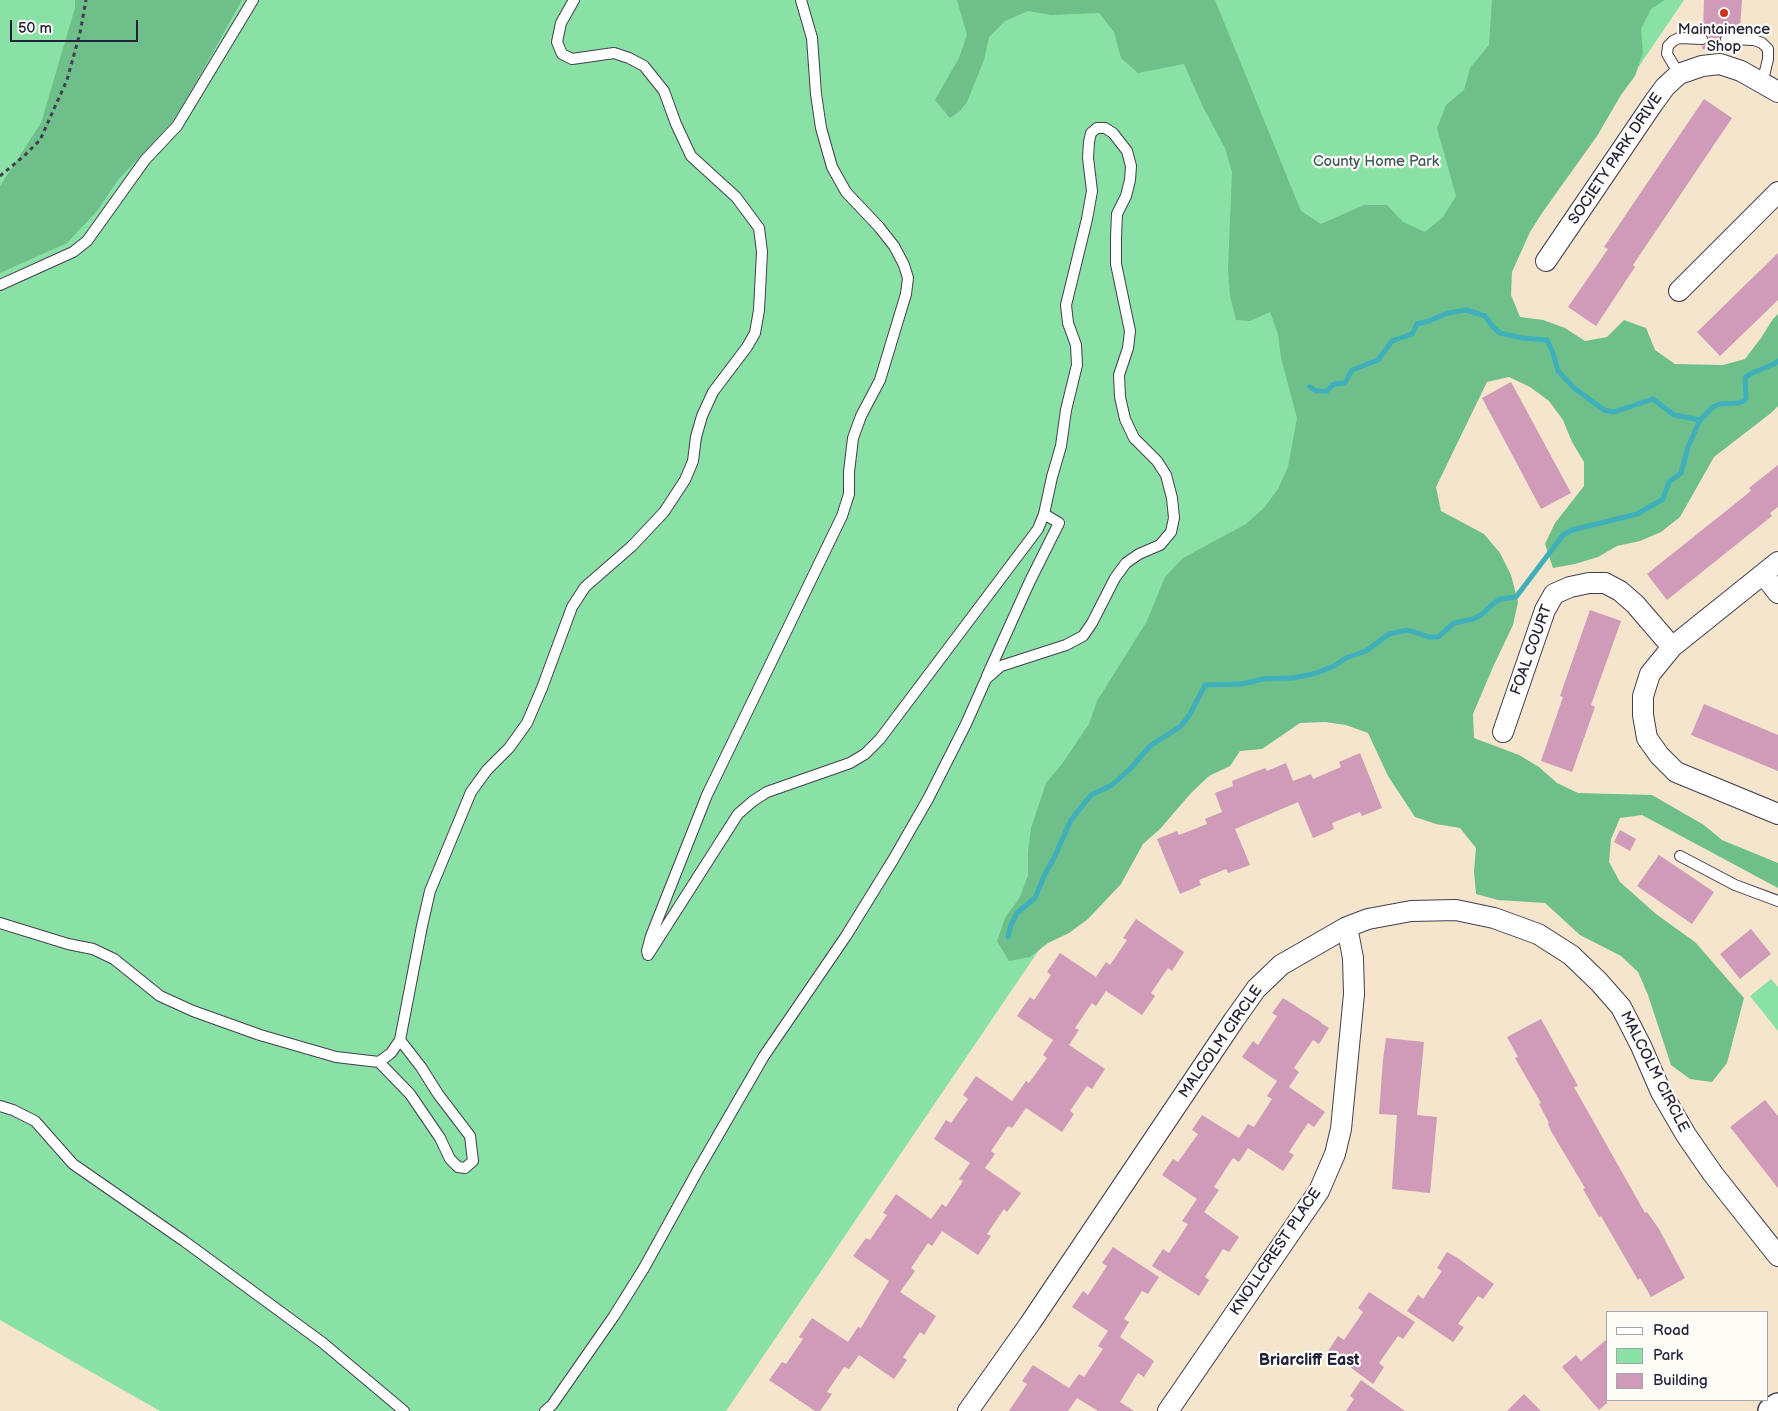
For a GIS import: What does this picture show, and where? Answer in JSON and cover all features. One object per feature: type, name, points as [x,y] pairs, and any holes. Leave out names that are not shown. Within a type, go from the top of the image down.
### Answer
[{"type":"street","name":"SOCIETY PARK DRIVE","points":[[1546,261],[1654,102],[1665,87],[1679,74],[1702,66],[1720,64],[1741,71],[1770,88]]},
{"type":"street","points":[[1679,291],[1778,192]]},
{"type":"street","points":[[1778,593],[1771,569],[1672,647],[1650,674],[1643,696],[1643,715],[1647,738],[1659,755],[1676,772],[1778,814]]},
{"type":"street","name":"FOAL COURT","points":[[1503,732],[1545,610],[1554,594],[1570,586],[1605,583],[1620,591],[1635,604],[1672,647]]},
{"type":"street","name":"MALCOLM CIRCLE","points":[[968,1411],[1031,1322],[1256,989],[1282,964],[1347,928],[1368,919],[1411,911],[1456,910],[1494,918],[1538,934],[1571,956],[1599,982],[1621,1007],[1661,1092],[1686,1134],[1713,1174],[1778,1256]]},
{"type":"street","name":"KNOLLCREST PLACE","points":[[1168,1411],[1319,1191],[1335,1154],[1341,1129],[1354,994],[1353,958],[1347,928]]},
{"type":"lane","points":[[0,285],[73,252],[87,241],[145,160],[177,126],[253,0]]},
{"type":"lane","points":[[379,1062],[390,1053],[400,1040],[430,891],[471,792],[487,770],[509,748],[527,723],[572,606],[585,587],[632,546],[664,512],[684,480],[693,461],[696,437],[702,416],[714,392],[747,347],[755,332],[759,310],[762,252],[759,228],[736,197],[691,156],[676,124],[664,91],[644,66],[614,54],[572,59],[562,54],[557,42],[561,24],[574,0]]},
{"type":"lane","points":[[801,0],[812,38],[816,94],[822,128],[832,166],[846,192],[894,246],[904,265],[908,278],[907,286],[880,380],[861,416],[854,438],[848,472],[849,494],[842,516],[707,795],[651,936],[648,954],[738,814],[767,792],[850,763],[865,754],[880,739],[1038,529],[1044,514],[1061,446],[1066,410],[1077,365],[1076,345],[1068,323],[1066,305],[1088,219],[1092,191],[1088,158],[1089,142],[1091,132],[1097,128],[1105,128],[1113,133],[1127,151],[1131,166],[1126,196],[1117,214],[1116,264],[1130,331],[1128,348],[1118,375],[1120,397],[1125,419],[1134,438],[1157,460],[1166,475],[1172,498],[1174,518],[1172,532],[1160,545],[1139,554],[1126,563],[1115,578],[1092,623],[1083,636],[1066,646],[1001,666],[986,679]]},
{"type":"lane","points":[[1679,74],[1666,54],[1668,46],[1679,38],[1702,39]]},
{"type":"lane","points":[[1726,39],[1754,40],[1762,43],[1768,49],[1770,88]]},
{"type":"lane","points":[[545,1411],[552,1405],[629,1292],[764,1056],[846,936],[928,799],[966,724],[1030,581],[1059,523],[1044,514]]},
{"type":"lane","points":[[1680,856],[1735,885],[1778,902]]},
{"type":"lane","points":[[0,923],[68,944],[93,949],[114,959],[160,996],[201,1014],[260,1035],[336,1057],[379,1062],[410,1094],[440,1138],[450,1159],[458,1167],[465,1168],[473,1160],[470,1136],[400,1040]]},
{"type":"lane","points":[[0,1106],[14,1110],[35,1121],[73,1164],[184,1240],[323,1343],[404,1411]]},
{"type":"path","points":[[0,176],[40,140],[67,80],[80,32],[86,0]]},
{"type":"green space","name":"County Home Park","points":[[0,0],[1684,0],[726,1411],[160,1411],[0,1320]]},
{"type":"green space","points":[[75,0],[242,0],[172,122],[118,180],[97,211],[67,243],[0,273],[0,186],[41,123],[75,8]]},
{"type":"green space","points":[[957,0],[1215,0],[1301,211],[1321,224],[1364,205],[1387,205],[1403,222],[1425,232],[1443,217],[1456,196],[1437,128],[1446,105],[1464,90],[1470,68],[1489,45],[1492,0],[1665,0],[1651,9],[1641,29],[1643,53],[1635,76],[1621,95],[1597,136],[1530,232],[1512,272],[1511,295],[1520,317],[1543,320],[1565,328],[1585,341],[1607,337],[1624,320],[1646,328],[1655,350],[1675,364],[1723,365],[1745,359],[1778,314],[1778,406],[1714,457],[1680,517],[1661,532],[1640,541],[1617,546],[1598,557],[1575,564],[1553,568],[1545,544],[1555,523],[1584,486],[1584,462],[1572,442],[1563,420],[1549,401],[1530,387],[1509,377],[1487,382],[1436,487],[1441,511],[1484,534],[1500,553],[1511,575],[1518,602],[1513,625],[1473,714],[1474,738],[1519,755],[1539,767],[1557,783],[1578,793],[1652,795],[1704,825],[1722,840],[1778,863],[1778,888],[1642,815],[1620,818],[1611,839],[1609,862],[1620,882],[1656,914],[1695,942],[1744,998],[1727,1063],[1712,1082],[1690,1079],[1671,1065],[1648,995],[1638,972],[1621,956],[1580,935],[1545,903],[1498,900],[1476,894],[1474,871],[1476,848],[1460,828],[1436,824],[1415,817],[1388,776],[1368,733],[1346,725],[1325,722],[1300,723],[1262,749],[1240,751],[1230,766],[1209,776],[1191,793],[1160,829],[1143,844],[1121,884],[1088,919],[1069,933],[1048,943],[1030,957],[1009,961],[997,941],[1005,918],[1020,897],[1028,875],[1031,828],[1046,783],[1062,764],[1089,724],[1097,701],[1147,621],[1165,577],[1183,558],[1246,524],[1264,508],[1278,489],[1288,467],[1297,418],[1281,358],[1278,334],[1270,312],[1250,321],[1236,320],[1230,296],[1228,270],[1232,172],[1225,148],[1203,107],[1184,64],[1138,73],[1121,58],[1114,32],[1099,13],[1051,15],[1028,11],[1005,21],[989,37],[984,60],[967,102],[960,111],[950,118],[935,100],[959,58],[967,35]]},
{"type":"green space","points":[[1771,979],[1778,987],[1778,1031],[1750,996]]},
{"type":"building","name":"Maintainence Shop","points":[[1704,0],[1742,0],[1740,28],[1726,27],[1726,32],[1720,36],[1720,42],[1725,46],[1725,50],[1702,49],[1702,46],[1706,45],[1709,40],[1708,35],[1703,32]]},
{"type":"building","points":[[1704,99],[1732,118],[1633,265],[1635,267],[1596,326],[1568,307],[1608,249],[1604,247]]},
{"type":"building","points":[[1778,253],[1778,300],[1720,356],[1697,332]]},
{"type":"building","points":[[1511,382],[1571,493],[1541,509],[1482,398]]},
{"type":"building","points":[[1778,465],[1778,507],[1770,513],[1772,516],[1667,600],[1647,574],[1751,491],[1749,488]]},
{"type":"building","points":[[1590,610],[1621,621],[1591,705],[1595,707],[1572,772],[1541,761],[1563,697],[1560,696]]},
{"type":"building","points":[[1704,704],[1778,735],[1778,771],[1691,735]]},
{"type":"building","points":[[1360,753],[1382,808],[1362,816],[1360,812],[1332,823],[1334,829],[1313,838],[1298,802],[1235,829],[1250,865],[1228,873],[1226,869],[1199,880],[1201,885],[1180,894],[1157,839],[1177,831],[1179,835],[1207,824],[1205,819],[1222,812],[1215,793],[1233,786],[1232,781],[1265,768],[1267,771],[1286,763],[1293,781],[1311,774],[1313,779],[1341,767],[1339,762]]},
{"type":"building","points":[[1620,830],[1636,839],[1630,851],[1614,842]]},
{"type":"building","points":[[1659,855],[1714,892],[1692,924],[1637,886]]},
{"type":"building","points":[[1136,919],[1184,952],[1172,971],[1168,968],[1151,993],[1155,996],[1142,1015],[1106,991],[1096,1006],[1092,1003],[1075,1028],[1079,1030],[1069,1045],[1105,1069],[1092,1089],[1087,1086],[1070,1111],[1074,1114],[1062,1132],[1026,1108],[1012,1128],[1008,1126],[991,1151],[995,1154],[985,1168],[1021,1193],[1007,1212],[1004,1209],[987,1234],[991,1236],[978,1255],[942,1231],[932,1246],[928,1243],[911,1268],[915,1271],[900,1292],[936,1316],[924,1335],[920,1332],[903,1357],[907,1360],[894,1379],[859,1355],[849,1369],[844,1367],[827,1392],[832,1394],[820,1411],[815,1411],[769,1380],[782,1362],[786,1364],[803,1339],[799,1337],[812,1318],[848,1342],[858,1327],[861,1328],[889,1281],[853,1256],[866,1238],[870,1240],[887,1215],[883,1213],[896,1194],[931,1219],[942,1204],[946,1207],[963,1181],[959,1179],[970,1163],[934,1139],[946,1120],[951,1123],[968,1099],[963,1095],[976,1076],[1012,1101],[1026,1081],[1029,1083],[1047,1058],[1043,1055],[1053,1040],[1017,1016],[1030,997],[1034,1000],[1051,975],[1047,972],[1060,953],[1096,977],[1106,962],[1110,965],[1127,940],[1123,938]]},
{"type":"building","points":[[1751,929],[1771,954],[1740,979],[1720,954]]},
{"type":"building","points":[[1283,998],[1329,1028],[1319,1044],[1313,1040],[1294,1068],[1299,1072],[1289,1087],[1325,1112],[1314,1127],[1308,1123],[1289,1152],[1294,1155],[1283,1171],[1248,1148],[1239,1162],[1233,1158],[1214,1187],[1219,1190],[1204,1212],[1239,1237],[1229,1252],[1223,1249],[1205,1277],[1209,1280],[1199,1296],[1152,1266],[1163,1249],[1169,1253],[1188,1224],[1182,1221],[1197,1199],[1162,1175],[1173,1159],[1178,1162],[1198,1134],[1192,1130],[1202,1115],[1239,1138],[1248,1124],[1254,1127],[1272,1099],[1267,1096],[1277,1081],[1242,1057],[1253,1041],[1258,1045],[1277,1016],[1272,1013]]},
{"type":"building","points":[[1541,1019],[1578,1086],[1574,1087],[1645,1213],[1647,1212],[1659,1229],[1685,1278],[1651,1297],[1640,1278],[1638,1280],[1583,1189],[1585,1188],[1551,1131],[1539,1104],[1541,1103],[1515,1058],[1518,1057],[1507,1037]]},
{"type":"building","points":[[1386,1038],[1424,1042],[1417,1115],[1437,1117],[1430,1193],[1392,1189],[1397,1115],[1379,1114]]},
{"type":"building","points":[[1765,1100],[1778,1116],[1778,1188],[1730,1127]]},
{"type":"building","points":[[1113,1247],[1159,1277],[1148,1294],[1142,1291],[1124,1319],[1129,1322],[1120,1337],[1154,1361],[1144,1377],[1138,1373],[1120,1402],[1134,1411],[1098,1411],[1077,1398],[1068,1411],[1009,1411],[1027,1384],[1022,1381],[1033,1365],[1069,1388],[1079,1374],[1084,1377],[1103,1349],[1098,1346],[1108,1331],[1072,1307],[1083,1291],[1088,1295],[1107,1266],[1102,1263]]},
{"type":"building","points":[[1447,1252],[1494,1284],[1483,1299],[1478,1296],[1458,1324],[1464,1327],[1453,1342],[1407,1311],[1418,1295],[1423,1299],[1442,1271],[1437,1268]]},
{"type":"building","points":[[1369,1292],[1415,1322],[1403,1339],[1398,1336],[1379,1363],[1384,1367],[1373,1384],[1328,1351],[1338,1336],[1344,1340],[1363,1312],[1358,1308]]},
{"type":"building","points":[[1606,1340],[1607,1403],[1599,1410],[1562,1367],[1576,1355],[1581,1361]]},
{"type":"building","points":[[1361,1380],[1405,1411],[1346,1411],[1354,1399],[1350,1396]]},
{"type":"building","points":[[1524,1394],[1541,1411],[1507,1411]]},
{"type":"waterway","points":[[1310,387],[1316,391],[1327,391],[1334,384],[1345,383],[1352,370],[1378,360],[1392,341],[1412,334],[1417,324],[1448,313],[1466,310],[1485,316],[1500,333],[1522,338],[1547,340],[1558,371],[1574,388],[1604,410],[1614,412],[1653,399],[1674,415],[1700,420]]},
{"type":"waterway","points":[[1008,937],[1017,913],[1035,898],[1071,820],[1091,795],[1112,785],[1130,769],[1150,746],[1181,726],[1190,714],[1205,685],[1242,684],[1263,679],[1293,678],[1317,673],[1334,666],[1346,658],[1366,651],[1389,634],[1408,630],[1429,637],[1438,637],[1454,623],[1473,619],[1481,615],[1501,599],[1516,597],[1563,535],[1572,530],[1637,514],[1663,499],[1669,482],[1681,473],[1688,447],[1700,420],[1713,407],[1720,404],[1744,401],[1746,398],[1745,378],[1778,361]]},
{"type":"place","name":"Maintainence Shop","points":[[1724,13]]},
{"type":"district","name":"Briarcliff East","points":[[1309,1361]]}]
